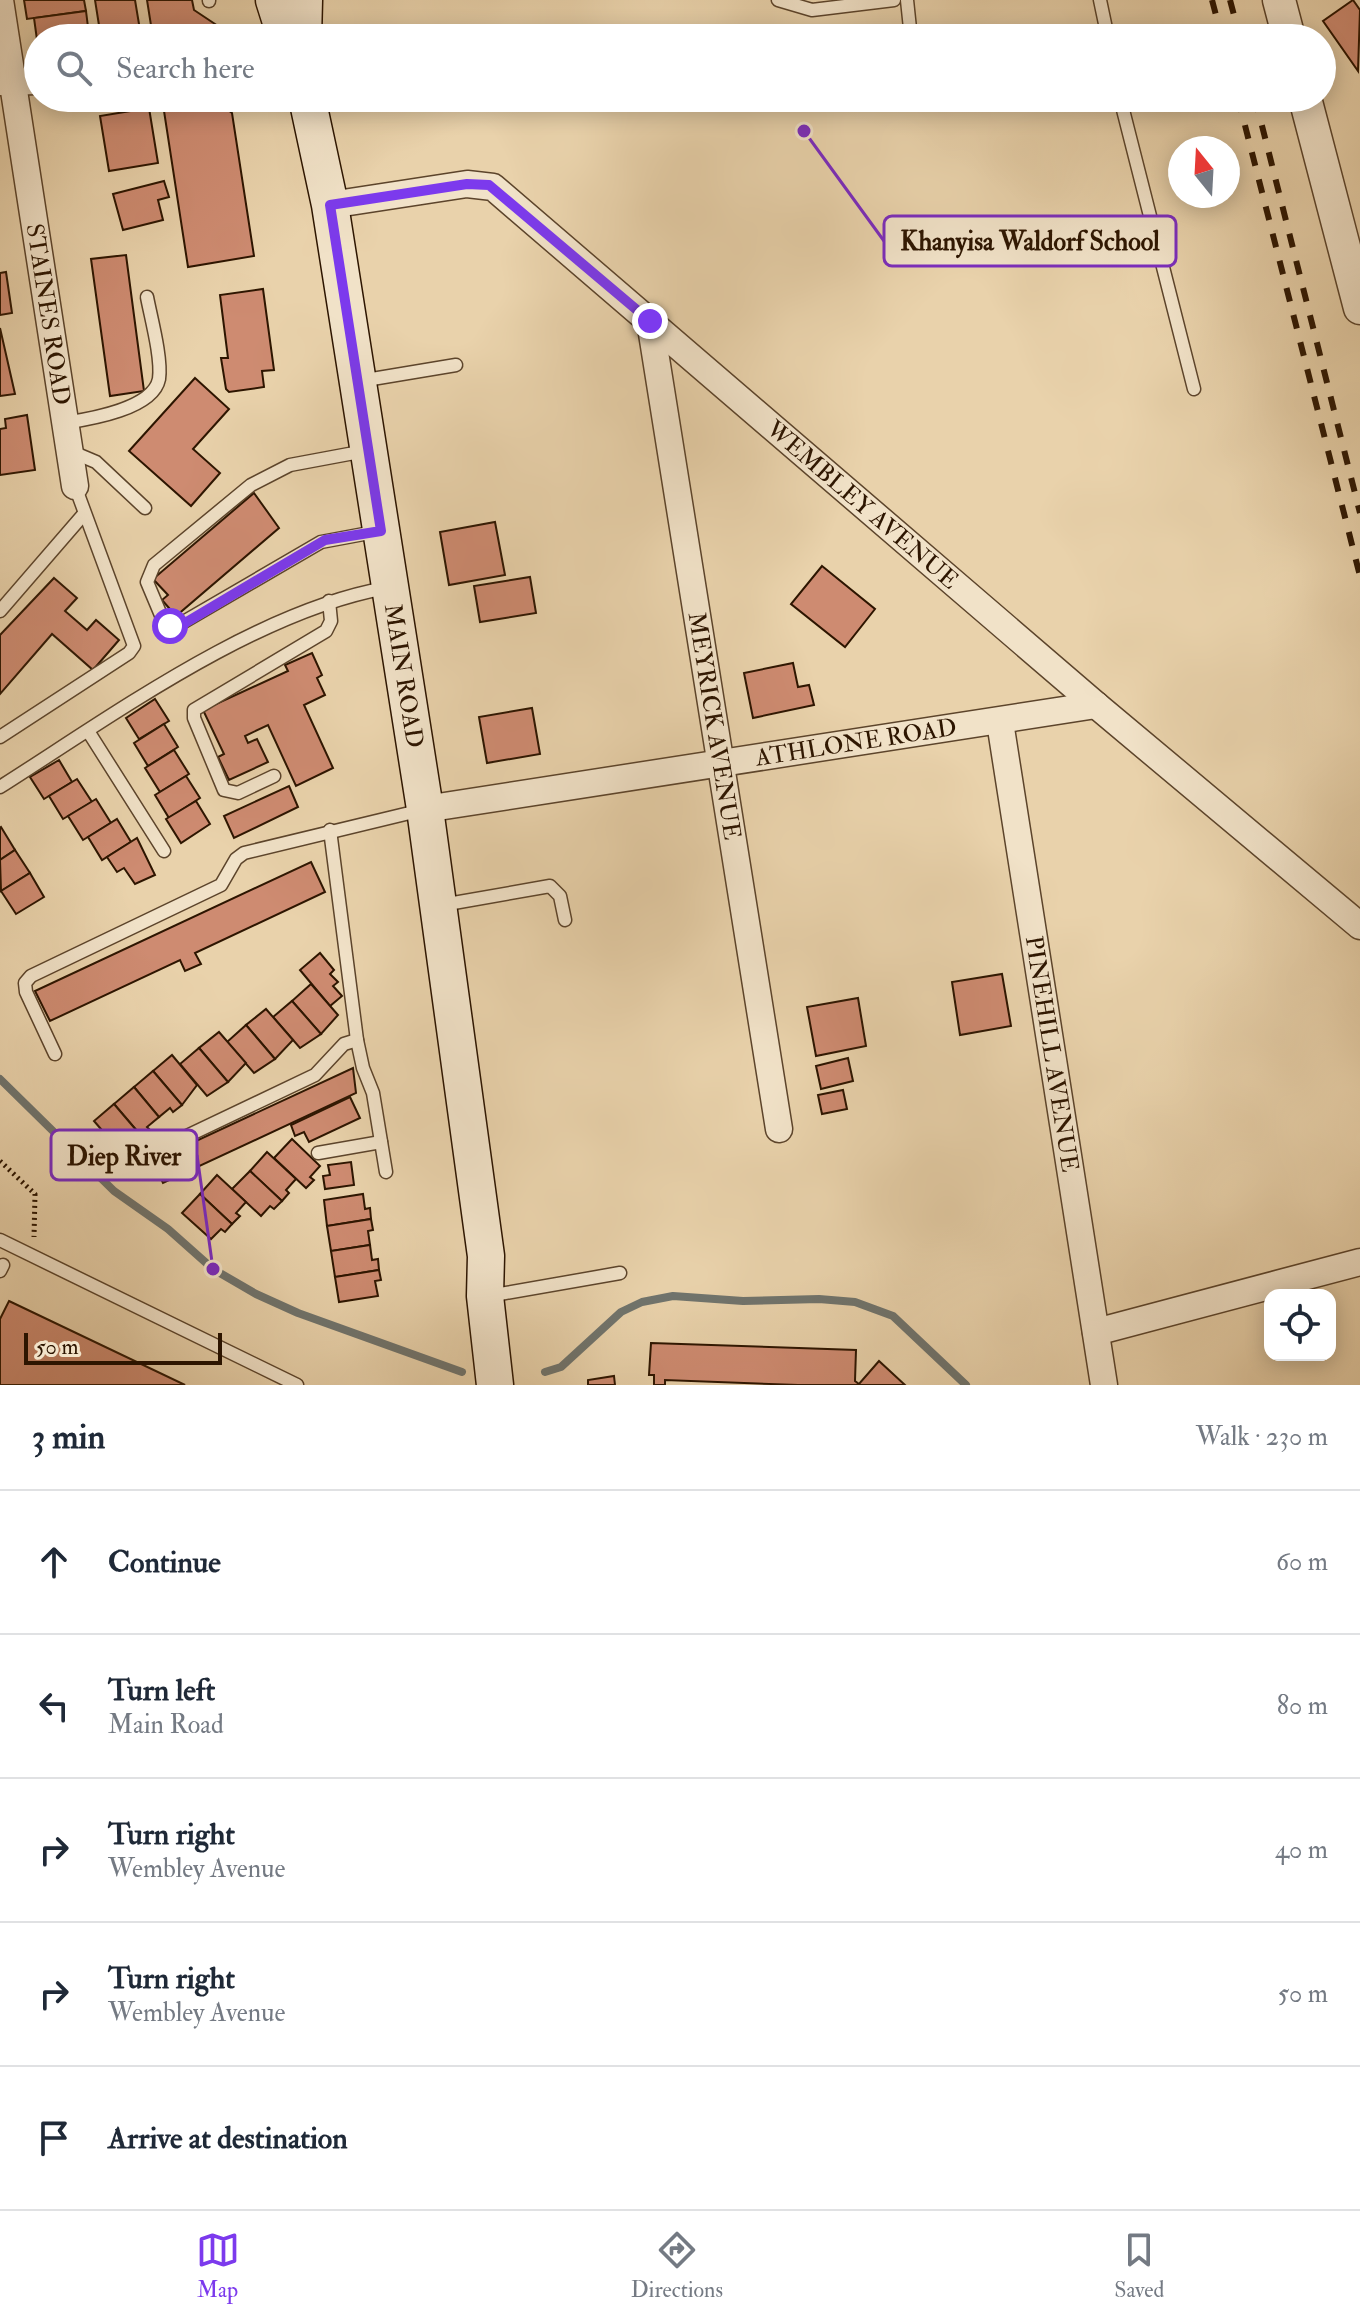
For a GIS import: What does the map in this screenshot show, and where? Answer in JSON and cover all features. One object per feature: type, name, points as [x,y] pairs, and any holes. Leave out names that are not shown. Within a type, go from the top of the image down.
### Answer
[{"type":"main road","points":[[274,0],[282,24]]},
{"type":"main road","points":[[303,24],[304,0]]},
{"type":"main road","name":"MAIN ROAD","points":[[310,112],[330,205],[425,809],[486,1256],[485,1296],[500,1348],[516,1385]]},
{"type":"main road","name":"MAIN ROAD","points":[[486,1256],[500,1294],[500,1348],[495,1385]]},
{"type":"street","name":"STAINES ROAD","points":[[0,0],[17,81],[75,486]]},
{"type":"street","points":[[1279,0],[1285,24]]},
{"type":"street","points":[[1309,112],[1354,257],[1360,308]]},
{"type":"street","name":"WEMBLEY AVENUE","points":[[330,205],[467,184],[489,185],[1096,705],[1360,926]]},
{"type":"street","name":"MEYRICK AVENUE","points":[[650,321],[718,764],[779,1129]]},
{"type":"street","name":"ATHLONE ROAD","points":[[425,809],[1096,705]]},
{"type":"street","name":"PINEHILL AVENUE","points":[[1000,722],[1104,1385]]},
{"type":"street","points":[[1096,1332],[1360,1262]]},
{"type":"lane","points":[[778,0],[812,10],[894,0]]},
{"type":"lane","points":[[907,0],[910,24]]},
{"type":"lane","points":[[1100,0],[1105,24]]},
{"type":"lane","points":[[1124,112],[1194,389]]},
{"type":"lane","points":[[65,423],[106,416],[144,399],[156,385],[159,372],[147,297]]},
{"type":"lane","points":[[357,381],[456,365]]},
{"type":"lane","points":[[70,451],[96,462],[145,508]]},
{"type":"lane","points":[[368,451],[290,465],[247,487],[154,565],[147,582],[163,620],[175,627],[325,540],[381,531]]},
{"type":"lane","points":[[0,737],[129,653],[134,646],[83,515],[75,486]]},
{"type":"lane","points":[[0,611],[83,515]]},
{"type":"lane","points":[[0,787],[151,692],[279,622],[329,601],[390,587]]},
{"type":"lane","points":[[274,776],[238,793],[224,790],[194,718],[194,710],[199,704],[326,631],[331,621],[329,601]]},
{"type":"lane","points":[[88,731],[164,851]]},
{"type":"lane","points":[[55,1054],[26,992],[25,983],[31,976],[221,885],[236,859],[244,853],[425,809]]},
{"type":"lane","points":[[330,830],[357,1040],[363,1069],[373,1093],[386,1172]]},
{"type":"lane","points":[[439,906],[550,886],[560,896],[565,920]]},
{"type":"lane","points":[[124,1166],[315,1075],[344,1044],[357,1040]]},
{"type":"lane","points":[[318,1153],[381,1142]]},
{"type":"lane","points":[[0,1240],[297,1385]]},
{"type":"lane","points":[[500,1294],[620,1273]]},
{"type":"path","points":[[0,1161],[35,1194],[34,1249]]},
{"type":"building","points":[[24,0],[84,0],[86,11],[27,19]]},
{"type":"building","points":[[95,0],[135,0],[139,24],[99,24]]},
{"type":"building","points":[[147,0],[192,0],[194,10],[215,24],[151,24]]},
{"type":"building","points":[[1353,0],[1360,10],[1358,71],[1336,40],[1336,24],[1325,24],[1323,21]]},
{"type":"building","points":[[86,11],[88,24],[35,24],[34,18]]},
{"type":"building","points":[[150,112],[158,163],[109,171],[100,116]]},
{"type":"building","points":[[164,112],[231,112],[254,256],[188,267]]},
{"type":"building","points":[[164,181],[169,197],[158,200],[163,220],[123,230],[113,194]]},
{"type":"building","points":[[126,255],[144,391],[110,396],[91,259]]},
{"type":"building","points":[[6,272],[12,313],[0,315],[0,273]]},
{"type":"building","points":[[263,289],[274,370],[262,371],[264,387],[229,392],[221,358],[228,358],[220,295]]},
{"type":"building","points":[[0,328],[15,394],[0,396]]},
{"type":"building","points":[[195,378],[229,409],[193,449],[220,473],[191,506],[129,451]]},
{"type":"building","points":[[27,415],[35,470],[0,475],[0,429],[6,428],[5,419]]},
{"type":"building","points":[[254,493],[279,528],[176,616],[162,600],[168,595],[153,579]]},
{"type":"building","points":[[495,522],[505,575],[449,585],[440,532]]},
{"type":"building","points":[[822,566],[875,609],[845,647],[791,604]]},
{"type":"building","points":[[530,577],[536,613],[480,622],[474,586]]},
{"type":"building","points":[[54,578],[77,598],[65,611],[87,630],[96,620],[119,640],[93,670],[52,634],[0,694],[0,635]]},
{"type":"building","points":[[312,653],[322,675],[317,678],[325,695],[304,705],[333,768],[296,786],[268,725],[245,736],[248,743],[257,739],[268,762],[229,780],[218,757],[224,754],[203,710],[288,671],[285,665]]},
{"type":"building","points":[[793,663],[798,687],[809,685],[814,705],[753,718],[744,673]]},
{"type":"building","points":[[155,699],[169,721],[139,739],[126,718]]},
{"type":"building","points":[[532,708],[540,754],[487,763],[479,717]]},
{"type":"building","points":[[164,724],[178,747],[148,766],[134,743]]},
{"type":"building","points":[[174,750],[189,774],[160,792],[145,768]]},
{"type":"building","points":[[59,760],[72,782],[44,799],[30,777]]},
{"type":"building","points":[[186,776],[200,798],[169,818],[155,795]]},
{"type":"building","points":[[77,779],[92,802],[63,819],[49,796]]},
{"type":"building","points":[[289,786],[298,807],[234,838],[224,816]]},
{"type":"building","points":[[96,799],[111,823],[83,840],[68,816]]},
{"type":"building","points":[[196,801],[210,824],[181,843],[166,819]]},
{"type":"building","points":[[117,819],[131,842],[102,860],[88,837]]},
{"type":"building","points":[[0,828],[15,850],[0,860]]},
{"type":"building","points":[[137,838],[155,875],[135,884],[124,868],[117,872],[107,857]]},
{"type":"building","points":[[15,850],[30,873],[1,891],[0,860]]},
{"type":"building","points":[[311,862],[325,892],[195,953],[201,964],[185,971],[180,960],[50,1021],[35,991]]},
{"type":"building","points":[[30,873],[44,897],[16,914],[1,891]]},
{"type":"building","points":[[320,953],[334,970],[330,974],[338,982],[333,986],[342,996],[330,1006],[300,970]]},
{"type":"building","points":[[1002,974],[1011,1026],[960,1035],[952,982]]},
{"type":"building","points":[[311,984],[338,1015],[321,1034],[292,1001]]},
{"type":"building","points":[[858,998],[866,1046],[816,1056],[807,1007]]},
{"type":"building","points":[[292,1001],[321,1034],[300,1048],[273,1017]]},
{"type":"building","points":[[266,1009],[293,1040],[275,1059],[246,1025]]},
{"type":"building","points":[[246,1025],[275,1059],[254,1073],[227,1042]]},
{"type":"building","points":[[219,1032],[246,1063],[228,1082],[199,1048]]},
{"type":"building","points":[[199,1048],[228,1082],[207,1096],[180,1064]]},
{"type":"building","points":[[172,1055],[197,1085],[182,1105],[153,1071]]},
{"type":"building","points":[[848,1058],[853,1081],[821,1089],[816,1066]]},
{"type":"building","points":[[353,1068],[356,1093],[163,1183],[154,1164],[184,1150],[183,1147]]},
{"type":"building","points":[[153,1071],[182,1105],[173,1112],[170,1108],[159,1117],[134,1087]]},
{"type":"building","points":[[134,1087],[159,1117],[147,1127],[151,1131],[143,1138],[114,1104]]},
{"type":"building","points":[[843,1090],[847,1109],[822,1114],[818,1095]]},
{"type":"building","points":[[350,1097],[360,1118],[309,1142],[304,1132],[295,1136],[291,1125]]},
{"type":"building","points":[[114,1104],[143,1138],[135,1145],[131,1141],[120,1151],[94,1121]]},
{"type":"building","points":[[292,1139],[320,1166],[310,1177],[314,1180],[306,1188],[274,1158]]},
{"type":"building","points":[[267,1152],[296,1179],[286,1190],[289,1193],[282,1201],[250,1171]]},
{"type":"building","points":[[351,1162],[354,1185],[325,1189],[323,1176],[330,1175],[328,1165]]},
{"type":"building","points":[[250,1171],[282,1201],[274,1209],[270,1206],[261,1216],[232,1189]]},
{"type":"building","points":[[217,1175],[246,1202],[236,1213],[240,1216],[232,1224],[200,1194]]},
{"type":"building","points":[[200,1194],[232,1224],[225,1232],[221,1229],[211,1239],[182,1213]]},
{"type":"building","points":[[363,1194],[365,1209],[370,1208],[371,1219],[327,1226],[324,1200]]},
{"type":"building","points":[[371,1219],[373,1230],[368,1231],[370,1245],[331,1251],[327,1226]]},
{"type":"building","points":[[370,1245],[372,1260],[378,1259],[379,1270],[335,1277],[331,1251]]},
{"type":"building","points":[[379,1270],[381,1280],[375,1281],[378,1296],[339,1302],[335,1277]]},
{"type":"building","points":[[9,1301],[185,1385],[0,1385],[0,1319]]},
{"type":"building","points":[[651,1343],[856,1350],[855,1381],[859,1384],[879,1361],[905,1385],[665,1380],[665,1385],[654,1385],[654,1375],[649,1375]]},
{"type":"building","points":[[614,1376],[615,1385],[588,1385],[588,1380]]},
{"type":"waterway","points":[[0,1079],[114,1191],[168,1229],[213,1269],[256,1294],[298,1313],[462,1372]]},
{"type":"waterway","points":[[545,1372],[561,1367],[621,1312],[642,1302],[673,1296],[743,1301],[819,1299],[855,1302],[893,1316],[966,1385]]},
{"type":"railway","points":[[1212,0],[1218,24]]},
{"type":"railway","points":[[1230,0],[1236,24]]},
{"type":"railway","points":[[1242,112],[1360,576]]},
{"type":"railway","points":[[1259,112],[1360,513]]},
{"type":"place","name":"Khanyisa Waldorf School","points":[[804,131]]},
{"type":"place","name":"Diep River","points":[[213,1269]]},
{"type":"route","points":[[170,626],[180,626],[325,540],[381,531],[330,205],[485,183],[650,321]]}]
